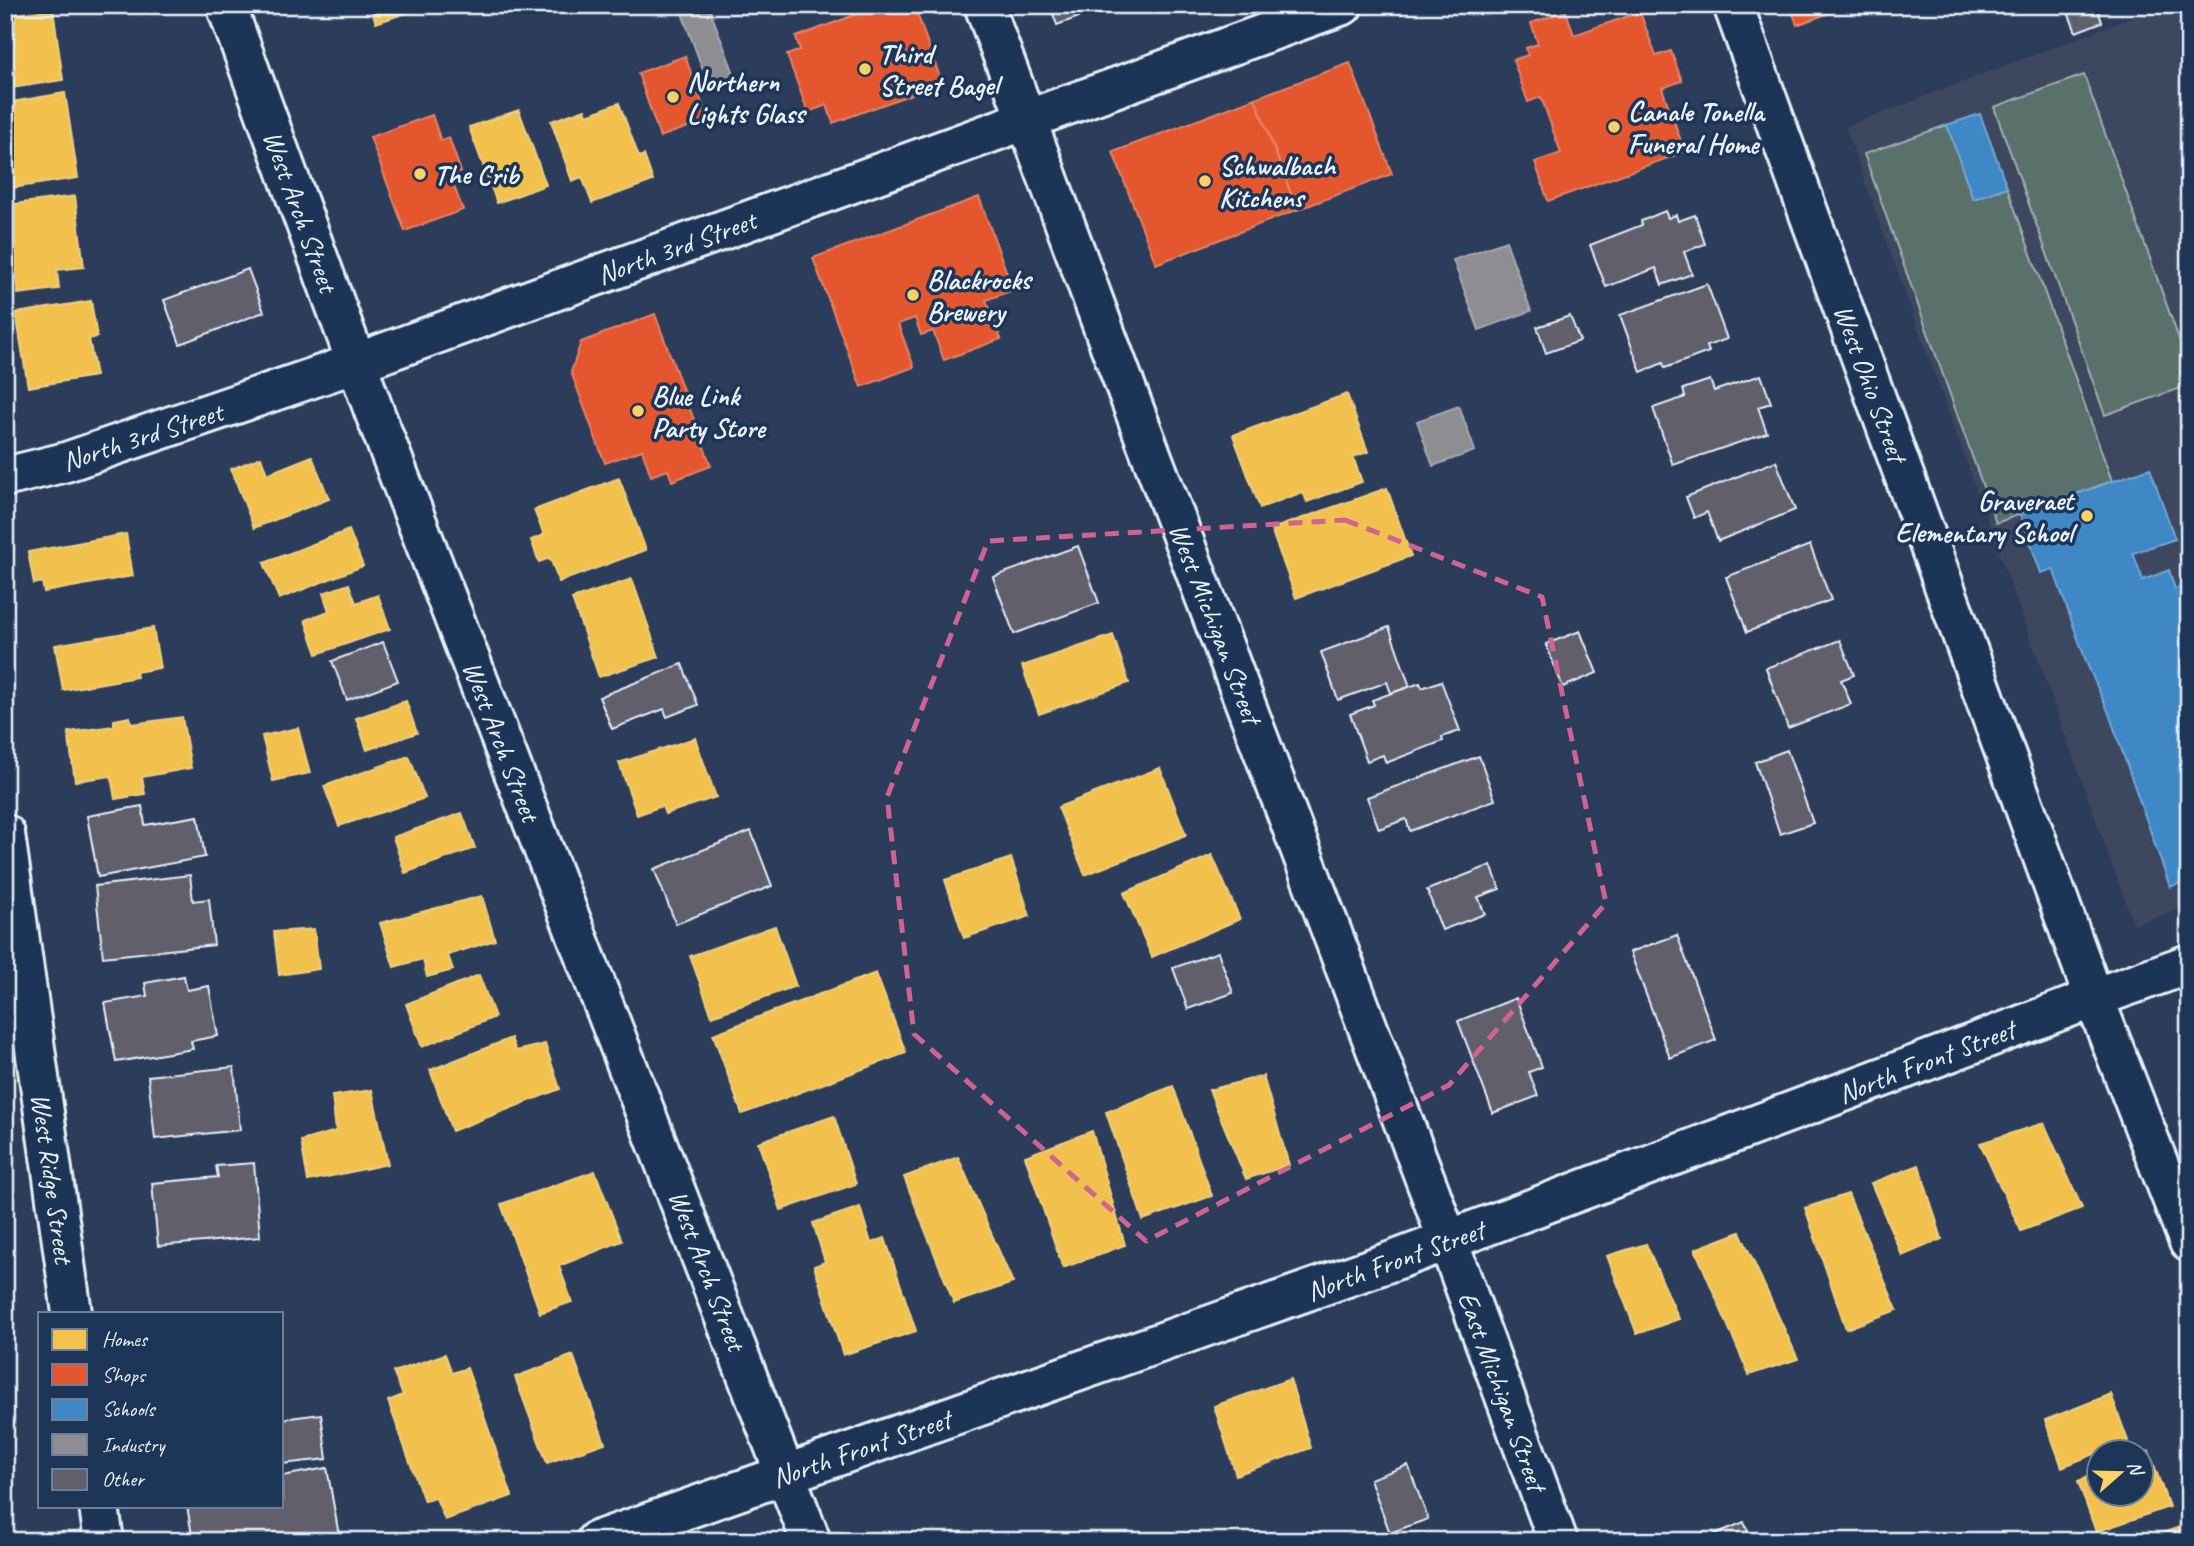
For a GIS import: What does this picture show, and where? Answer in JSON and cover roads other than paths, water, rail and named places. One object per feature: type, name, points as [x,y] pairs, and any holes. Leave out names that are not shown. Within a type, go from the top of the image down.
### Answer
[{"type":"street","name":"West Arch Street","points":[[226,5],[356,363],[811,1541]]},
{"type":"street","name":"West Michigan Street","points":[[985,5],[1448,1241]]},
{"type":"street","name":"North 3rd Street","points":[[5,477],[66,462],[356,363],[1343,5]]},
{"type":"street","name":"West Ohio Street","points":[[1733,5],[2094,998],[2189,1242]]},
{"type":"street","name":"West Ridge Street","points":[[5,834],[72,1312]]},
{"type":"street","name":"North Front Street","points":[[596,1541],[1448,1241],[2189,964]]},
{"type":"street","name":"East Michigan Street","points":[[1448,1241],[1558,1541]]},
{"type":"street","points":[[99,1508],[104,1541]]},
{"type":"place","name":"Third Street Bagel","points":[[865,69]]},
{"type":"place","name":"Northern Lights Glass","points":[[673,97]]},
{"type":"place","name":"Canale Tonella Funeral Home","points":[[1614,127]]},
{"type":"place","name":"The Crib","points":[[420,174]]},
{"type":"place","name":"Schwalbach Kitchens","points":[[1205,181]]},
{"type":"place","name":"Blackrocks Brewery","points":[[913,295]]},
{"type":"place","name":"Blue Link Party Store","points":[[638,411]]},
{"type":"place","name":"Graveraet Elementary School","points":[[2087,516]]}]
